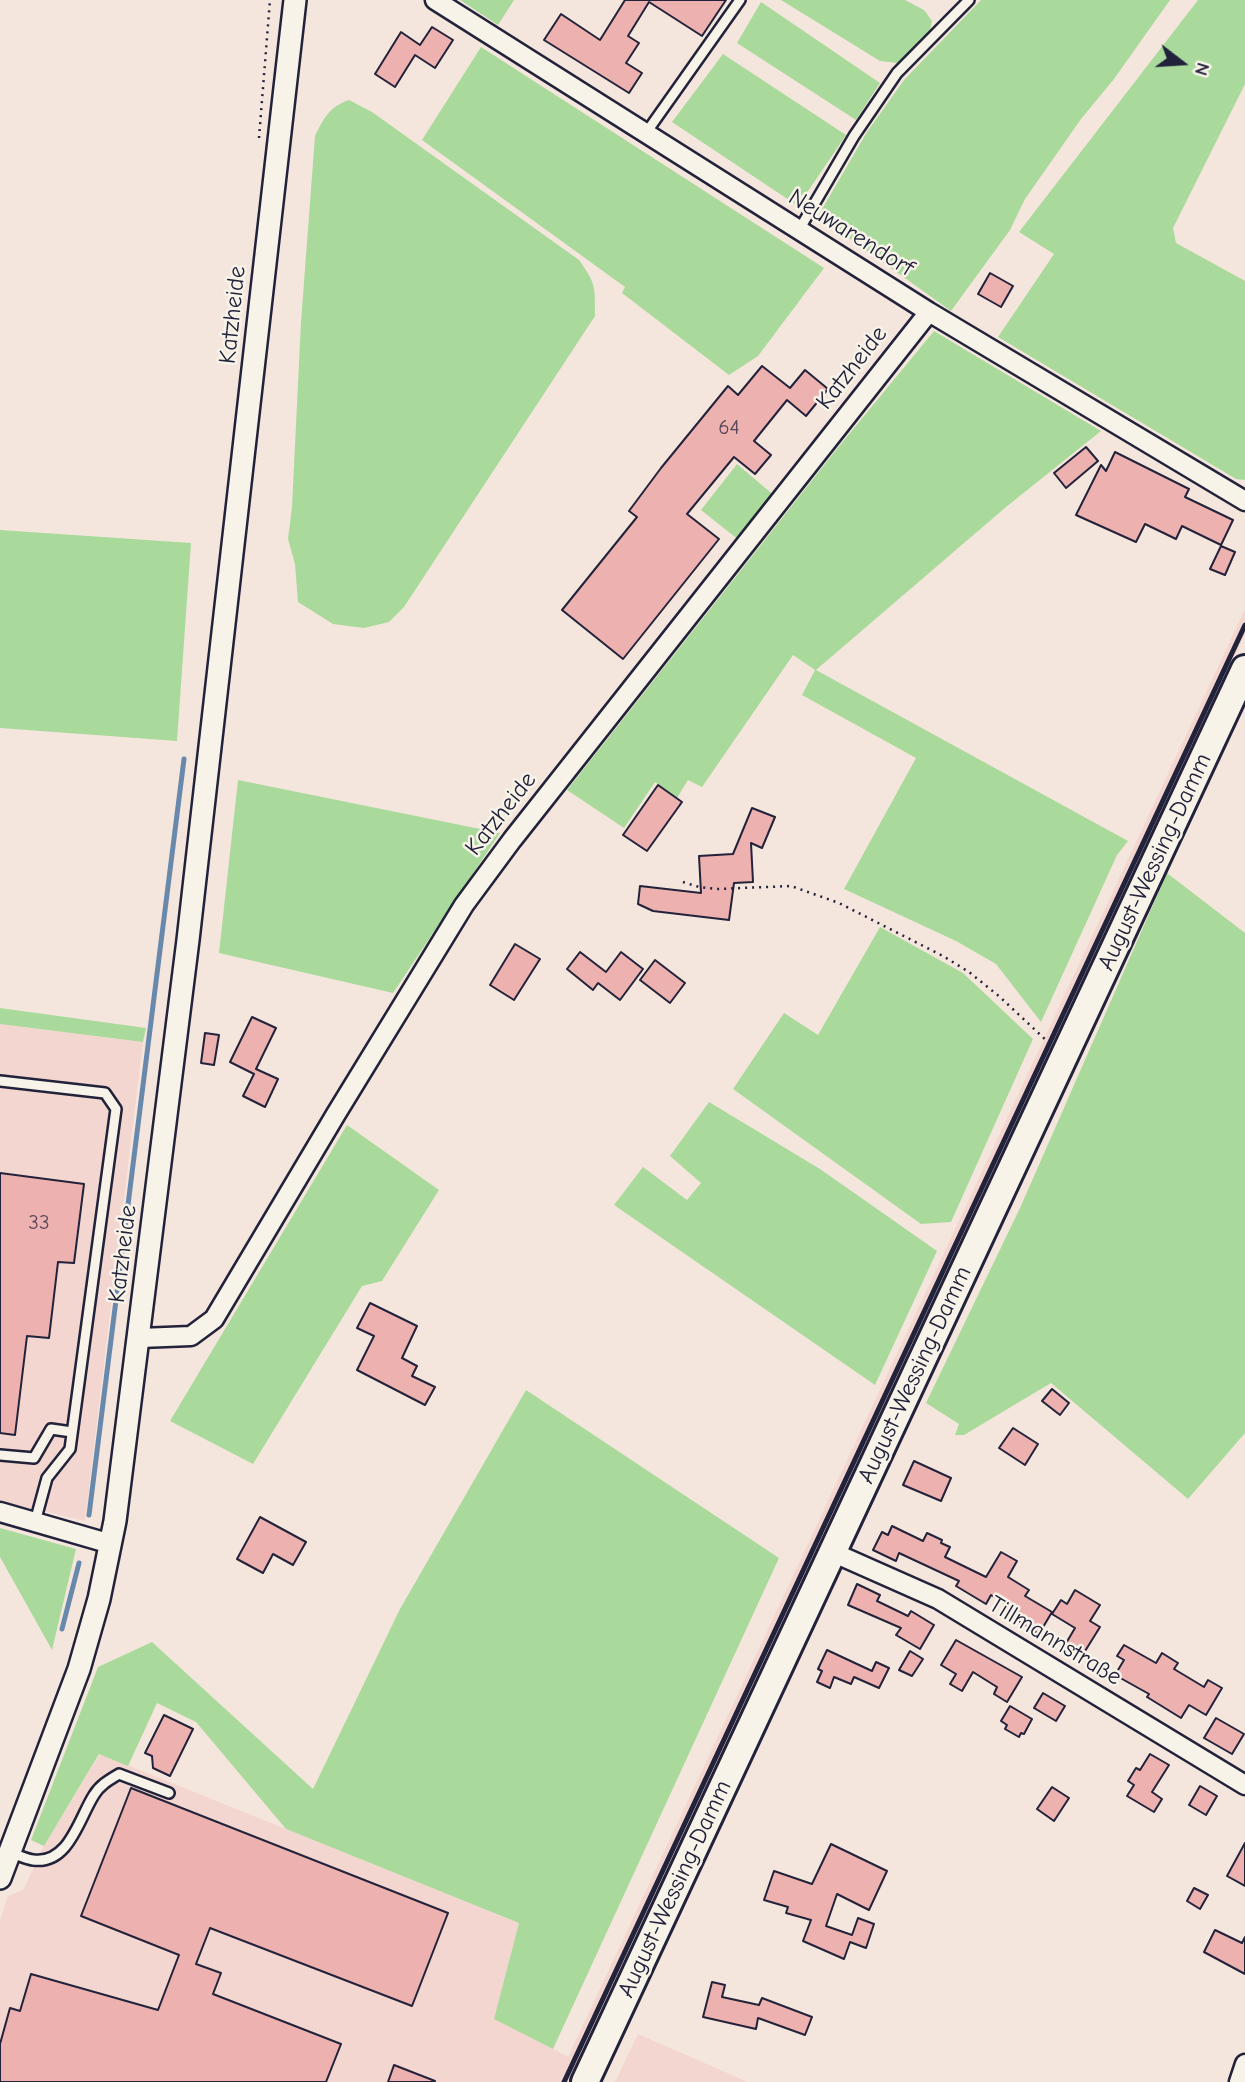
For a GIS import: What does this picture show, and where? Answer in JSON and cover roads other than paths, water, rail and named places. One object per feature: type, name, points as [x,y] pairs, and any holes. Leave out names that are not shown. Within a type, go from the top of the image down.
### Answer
[{"type":"main road","name":"August-Wessing-Damm","points":[[585,2082],[1245,669]]},
{"type":"street","name":"Katzheide","points":[[0,1878],[79,1669],[111,1544],[140,1338],[187,953],[295,0]]},
{"type":"street","name":"Neuwarendorf","points":[[435,0],[929,312],[1245,501]]},
{"type":"street","name":"Katzheide","points":[[140,1338],[191,1336],[214,1319],[464,905],[512,840],[929,312]]},
{"type":"street","points":[[0,1512],[111,1544]]},
{"type":"street","name":"Tillmannstraße","points":[[832,1552],[938,1599],[1245,1785]]},
{"type":"street","points":[[1239,2082],[1245,2064]]},
{"type":"lane","points":[[646,133],[740,0]]},
{"type":"lane","points":[[799,230],[854,136],[897,73],[969,0]]},
{"type":"lane","points":[[0,1081],[105,1093],[116,1109],[70,1449],[47,1478],[35,1522]]},
{"type":"lane","points":[[0,1455],[34,1458],[51,1429],[72,1432]]},
{"type":"lane","points":[[10,1852],[34,1860],[49,1858],[64,1849],[95,1793],[119,1774],[169,1793]]},
{"type":"waterway","points":[[89,1515],[184,759]]},
{"type":"waterway","points":[[62,1629],[79,1563]]},
{"type":"railway","points":[[564,2082],[1245,625]]}]
